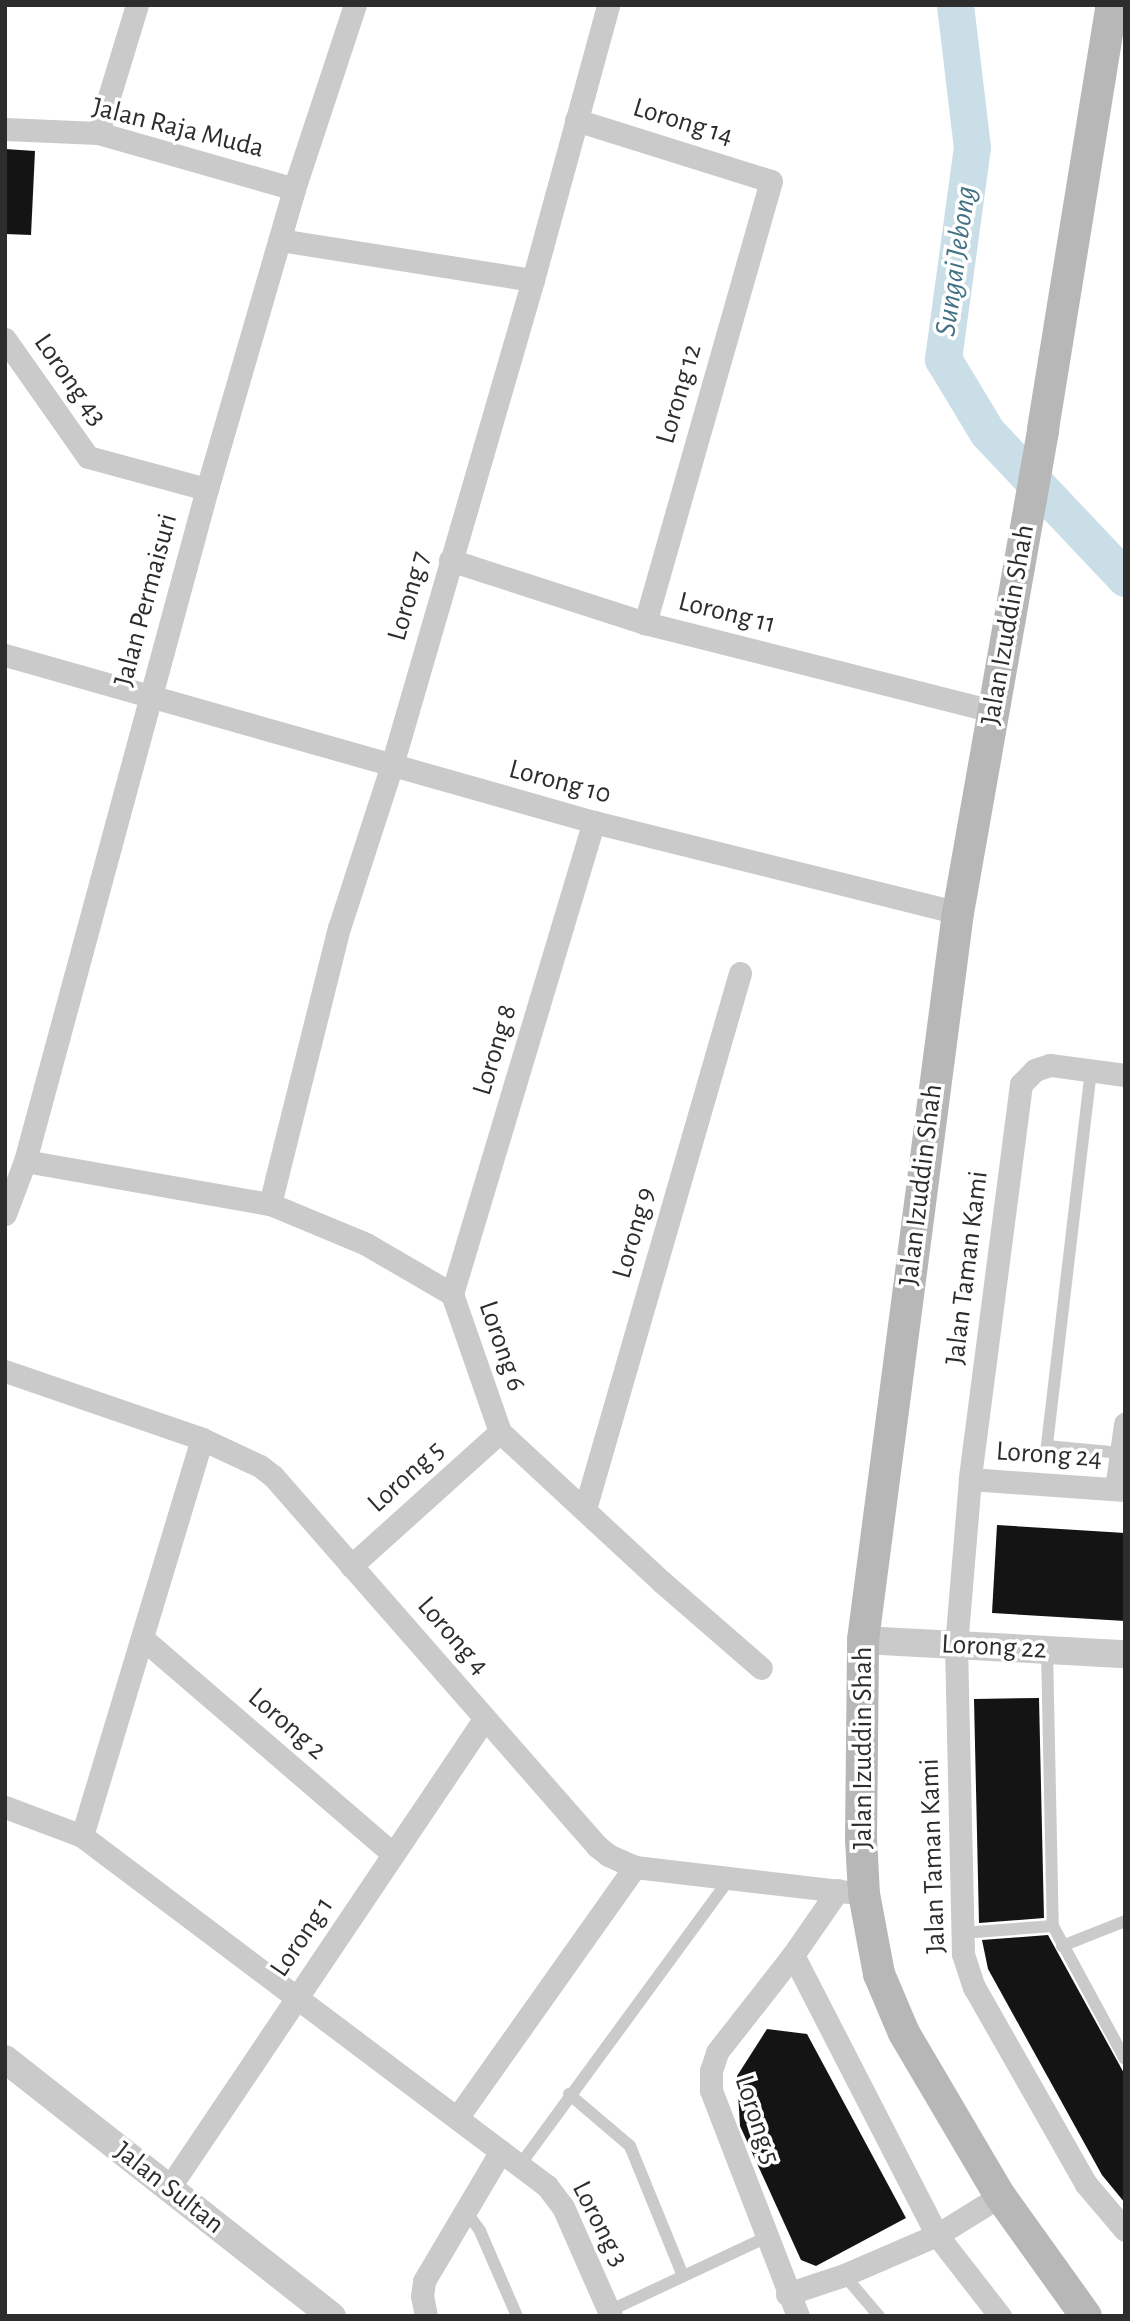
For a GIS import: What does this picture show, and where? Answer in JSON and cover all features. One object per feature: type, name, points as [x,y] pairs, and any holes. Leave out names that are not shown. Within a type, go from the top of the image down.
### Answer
[{"type":"main road","name":"Jalan Izuddin Shah","points":[[1086,2316],[1000,2196],[904,2033],[879,1974],[851,1892],[861,1839],[863,1640],[958,913],[1043,429],[1112,5]]},
{"type":"street","points":[[98,134],[137,5]]},
{"type":"street","name":"Jalan Permaisuri","points":[[5,1214],[25,1161],[207,489],[279,240],[355,5]]},
{"type":"street","name":"Lorong 7","points":[[270,1204],[340,928],[392,765],[533,280],[608,5]]},
{"type":"street","name":"Lorong 14","points":[[576,120],[771,181]]},
{"type":"street","name":"Jalan Raja Muda","points":[[5,129],[98,134],[294,189]]},
{"type":"street","name":"Lorong 12","points":[[645,623],[771,181]]},
{"type":"street","points":[[279,240],[533,280]]},
{"type":"street","name":"Lorong 43","points":[[5,339],[88,457],[207,489]]},
{"type":"street","name":"Lorong 11","points":[[450,560],[645,623],[994,711]]},
{"type":"street","name":"Lorong 10","points":[[5,654],[594,822],[958,913]]},
{"type":"street","name":"Lorong 8","points":[[452,1294],[594,822]]},
{"type":"street","name":"Lorong 9","points":[[585,1509],[740,973]]},
{"type":"street","name":"Jalan Taman Kami","points":[[1091,1070],[1050,1065],[1035,1070],[1021,1084],[970,1479],[956,1645],[962,1933],[963,1954],[974,1987],[1086,2184],[1125,2230]]},
{"type":"street","points":[[1091,1070],[1125,1074]]},
{"type":"street","name":"Lorong 6","points":[[25,1161],[270,1204],[366,1244],[452,1294],[500,1432],[662,1582],[761,1668]]},
{"type":"street","name":"Lorong 4","points":[[5,1371],[202,1439],[238,1454],[272,1476],[597,1846],[635,1867],[851,1892]]},
{"type":"street","points":[[1120,1489],[1125,1424]]},
{"type":"street","name":"Lorong 5","points":[[351,1566],[500,1432]]},
{"type":"street","points":[[82,1836],[202,1439]]},
{"type":"street","name":"Lorong 24","points":[[970,1479],[1120,1489]]},
{"type":"street","name":"Lorong 2","points":[[142,1638],[393,1854]]},
{"type":"street","name":"Lorong 22","points":[[863,1640],[1125,1654]]},
{"type":"street","name":"Lorong 1","points":[[169,2188],[485,1718]]},
{"type":"street","name":"Lorong 3","points":[[5,1807],[82,1836],[547,2186],[563,2207],[610,2313]]},
{"type":"street","points":[[457,2118],[635,1867]]},
{"type":"street","name":"Lorong 5","points":[[797,2316],[711,2090],[711,2071],[717,2052],[793,1955],[851,1892]]},
{"type":"street","points":[[793,1955],[937,2235],[1000,2316]]},
{"type":"street","name":"Jalan Sultan","points":[[5,2059],[332,2316]]},
{"type":"street","points":[[426,2316],[422,2296],[424,2281],[465,2210],[510,2158]]},
{"type":"street","points":[[788,2294],[844,2276],[937,2235],[1000,2196]]},
{"type":"lane","points":[[1091,1070],[1047,1446],[1121,1453]]},
{"type":"lane","points":[[1047,1650],[1053,1926],[1125,2059]]},
{"type":"lane","points":[[510,2158],[569,2094],[730,1878]]},
{"type":"lane","points":[[1062,1945],[1125,1921]]},
{"type":"lane","points":[[962,1933],[1053,1926]]},
{"type":"lane","points":[[569,2094],[631,2146],[684,2276]]},
{"type":"lane","points":[[465,2210],[480,2231],[517,2316]]},
{"type":"lane","points":[[610,2313],[767,2236]]},
{"type":"lane","points":[[844,2276],[879,2316]]},
{"type":"building","points":[[5,149],[35,151],[31,235],[5,234]]},
{"type":"building","points":[[997,1525],[1125,1533],[1125,1621],[992,1613]]},
{"type":"building","points":[[1039,1698],[1044,1918],[979,1923],[974,1699]]},
{"type":"building","points":[[1048,1935],[1125,2075],[1125,2203],[1102,2175],[988,1969],[982,1940]]},
{"type":"building","points":[[767,2029],[807,2034],[906,2218],[816,2266],[801,2260],[740,2126],[737,2076]]},
{"type":"waterway","name":"Sungai Jebong","points":[[955,5],[972,147],[943,359],[987,432],[1125,578]]}]
